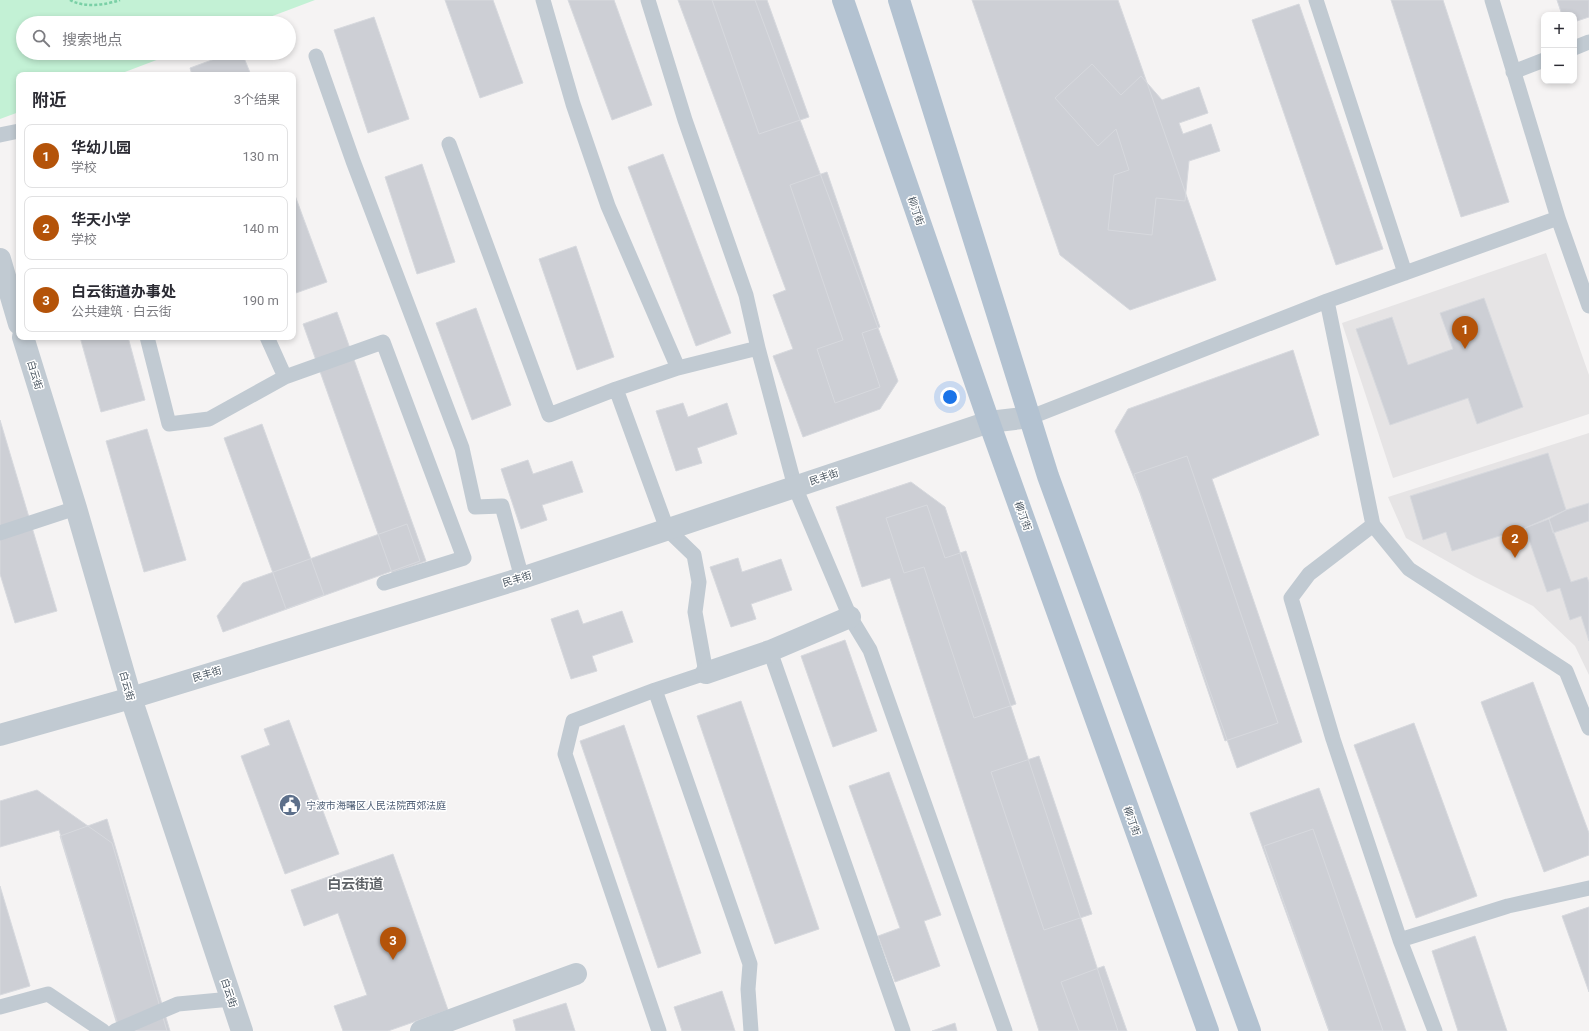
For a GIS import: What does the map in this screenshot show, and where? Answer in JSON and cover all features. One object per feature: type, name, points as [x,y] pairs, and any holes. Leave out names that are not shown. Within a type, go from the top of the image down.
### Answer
[{"type":"main road","name":"柳汀街","points":[[843,0],[989,422],[1208,1031]]},
{"type":"main road","points":[[899,0],[1048,476],[1250,1031]]},
{"type":"street","points":[[0,259],[11,314]]},
{"type":"street","name":"白云街","points":[[24,340],[76,508],[130,698],[242,1031]]},
{"type":"street","name":"民丰街","points":[[0,735],[130,698],[522,578],[989,422],[1031,418]]},
{"type":"street","points":[[706,673],[770,651],[850,617]]},
{"type":"street","points":[[421,1031],[576,974]]},
{"type":"lane","points":[[543,0],[573,104],[608,206],[678,368]]},
{"type":"lane","points":[[648,0],[685,120],[746,295],[758,348],[795,487],[850,617],[870,650],[1005,1031]]},
{"type":"lane","points":[[1316,0],[1405,273]]},
{"type":"lane","points":[[1492,0],[1558,218],[1589,306]]},
{"type":"lane","points":[[1577,47],[1589,42]]},
{"type":"lane","points":[[316,56],[353,161],[462,448],[475,507],[502,506],[522,578]]},
{"type":"lane","points":[[1513,72],[1541,61]]},
{"type":"lane","points":[[0,135],[16,132]]},
{"type":"lane","points":[[449,144],[549,415],[616,389],[678,368],[758,348]]},
{"type":"lane","points":[[1031,418],[1327,301],[1558,218]]},
{"type":"lane","points":[[1327,301],[1372,525],[1409,569],[1566,671],[1589,728]]},
{"type":"lane","points":[[148,340],[169,424],[209,419],[285,377],[383,342],[464,558],[384,583]]},
{"type":"lane","points":[[268,340],[285,377]]},
{"type":"lane","points":[[616,389],[667,529],[694,555],[699,582],[695,612],[706,673],[655,690],[573,721],[565,754],[659,1031]]},
{"type":"lane","points":[[0,533],[76,508]]},
{"type":"lane","points":[[1372,525],[1309,574],[1291,598],[1333,738],[1400,940],[1435,1031]]},
{"type":"lane","points":[[770,651],[903,1031]]},
{"type":"lane","points":[[655,690],[750,964],[748,989],[751,1031]]},
{"type":"lane","points":[[1400,940],[1508,906],[1589,888]]},
{"type":"lane","points":[[0,1007],[48,994],[103,1031]]},
{"type":"lane","points":[[115,1031],[178,1004],[231,999]]},
{"type":"path","points":[[70,0],[77,4],[109,4],[120,0]]},
{"type":"shaded area","points":[[1546,253],[1589,375],[1589,414],[1393,478],[1342,323]]},
{"type":"shaded area","points":[[1589,433],[1589,675],[1575,646],[1533,606],[1475,577],[1406,538],[1388,497]]},
{"type":"green space","points":[[0,0],[315,0],[273,16],[16,16],[16,60],[157,60],[125,72],[16,72],[16,113],[0,119]]},
{"type":"building","points":[[445,0],[493,0],[523,83],[480,98]]},
{"type":"building","points":[[568,0],[614,0],[652,105],[612,120]]},
{"type":"building","points":[[678,0],[755,0],[898,381],[880,409],[803,437],[773,356],[793,349],[773,295],[786,290]]},
{"type":"building","points":[[712,0],[767,0],[809,117],[759,134]]},
{"type":"building","points":[[972,0],[1118,0],[1216,280],[1130,310],[1060,255]]},
{"type":"building","points":[[1391,0],[1443,0],[1509,202],[1461,217]]},
{"type":"building","points":[[1557,0],[1589,0],[1589,17],[1577,21],[1577,12],[1561,12]]},
{"type":"building","points":[[1299,4],[1383,249],[1336,265],[1252,20]]},
{"type":"building","points":[[374,17],[409,119],[368,133],[334,30]]},
{"type":"building","points":[[212,60],[245,60],[250,72],[191,72],[190,68]]},
{"type":"building","points":[[1092,64],[1121,95],[1141,76],[1162,100],[1199,87],[1208,113],[1179,123],[1183,134],[1211,124],[1220,151],[1189,161],[1185,201],[1156,198],[1152,235],[1108,230],[1114,175],[1129,170],[1116,129],[1098,146],[1055,98]]},
{"type":"building","points":[[663,154],[731,333],[696,346],[628,167]]},
{"type":"building","points":[[422,164],[455,262],[417,274],[385,177]]},
{"type":"building","points":[[827,172],[880,327],[862,333],[880,387],[835,403],[817,349],[843,340],[790,185]]},
{"type":"building","points":[[296,198],[327,282],[296,293]]},
{"type":"building","points":[[576,246],[614,357],[577,370],[539,259]]},
{"type":"building","points":[[1484,298],[1523,407],[1477,424],[1468,398],[1390,425],[1356,329],[1392,317],[1408,365],[1453,349],[1440,313]]},
{"type":"building","points":[[476,308],[511,405],[472,420],[436,323]]},
{"type":"building","points":[[337,312],[426,561],[392,573],[303,324]]},
{"type":"building","points":[[81,340],[129,340],[145,400],[101,412]]},
{"type":"building","points":[[1293,350],[1319,435],[1212,479],[1302,742],[1237,768],[1140,493],[1115,431],[1128,409]]},
{"type":"building","points":[[683,403],[688,417],[727,403],[737,434],[697,448],[702,463],[676,471],[656,411]]},
{"type":"building","points":[[0,420],[57,611],[15,623],[0,574]]},
{"type":"building","points":[[262,424],[324,595],[286,609],[224,438]]},
{"type":"building","points":[[147,429],[186,560],[144,572],[106,441]]},
{"type":"building","points":[[1548,453],[1566,510],[1525,528],[1452,551],[1446,532],[1423,540],[1410,496]]},
{"type":"building","points":[[1187,456],[1278,723],[1225,741],[1134,474]]},
{"type":"building","points":[[528,460],[533,474],[572,461],[583,492],[542,505],[547,520],[521,529],[501,469]]},
{"type":"building","points":[[911,482],[945,507],[1118,1031],[1039,1031],[890,578],[862,587],[836,507]]},
{"type":"building","points":[[1589,503],[1589,521],[1553,533],[1549,519],[1566,510]]},
{"type":"building","points":[[927,505],[945,558],[966,551],[1016,704],[974,718],[924,567],[904,573],[886,518]]},
{"type":"building","points":[[1549,519],[1571,582],[1587,577],[1589,582],[1589,641],[1581,616],[1570,620],[1560,588],[1547,592],[1525,528]]},
{"type":"building","points":[[407,524],[420,561],[223,632],[217,616],[243,583]]},
{"type":"building","points":[[738,558],[742,572],[781,559],[792,590],[751,604],[756,619],[731,627],[710,567]]},
{"type":"building","points":[[578,610],[583,624],[622,611],[633,642],[592,656],[597,671],[571,679],[551,619]]},
{"type":"building","points":[[845,640],[877,731],[833,747],[801,656]]},
{"type":"building","points":[[1533,682],[1589,833],[1589,855],[1544,872],[1481,702]]},
{"type":"building","points":[[741,701],[819,929],[775,944],[697,716]]},
{"type":"building","name":"宁波市海曙区人民法院西郊法庭","points":[[289,720],[339,854],[285,874],[241,756],[270,745],[264,729]]},
{"type":"building","points":[[1414,723],[1477,896],[1416,918],[1354,745]]},
{"type":"building","points":[[624,725],[701,953],[658,968],[580,741]]},
{"type":"building","points":[[1039,756],[1092,914],[1044,930],[991,772]]},
{"type":"building","points":[[889,772],[941,915],[924,921],[940,966],[895,982],[878,936],[900,928],[849,786]]},
{"type":"building","points":[[1319,788],[1406,1031],[1329,1031],[1250,813]]},
{"type":"building","points":[[37,790],[112,843],[167,1031],[119,1031],[59,830],[0,847],[0,801]]},
{"type":"building","points":[[107,819],[170,1031],[120,1031],[60,836]]},
{"type":"building","points":[[1313,829],[1383,1031],[1329,1031],[1264,846]]},
{"type":"building","points":[[393,854],[448,1010],[388,1031],[343,1031],[334,1006],[367,995],[338,913],[304,926],[291,890]]},
{"type":"building","points":[[0,886],[30,986],[0,995]]},
{"type":"building","points":[[1589,907],[1589,992],[1562,916]]},
{"type":"building","points":[[1475,936],[1507,1031],[1458,1031],[1432,951]]},
{"type":"building","points":[[1104,966],[1127,1031],[1079,1031],[1061,982]]},
{"type":"building","points":[[722,991],[735,1031],[682,1031],[674,1007]]},
{"type":"building","points":[[566,1003],[575,1031],[516,1031],[513,1020]]},
{"type":"building","points":[[955,1023],[957,1031],[932,1031]]},
{"type":"place","name":"华幼儿园","points":[[1465,349]]},
{"type":"place","name":"华天小学","points":[[1515,558]]},
{"type":"place","name":"宁波市海曙区人民法院西郊法庭","points":[[290,805]]},
{"type":"place","name":"白云街道办事处","points":[[393,960]]},
{"type":"district","name":"白云街道","points":[[355,884]]}]
